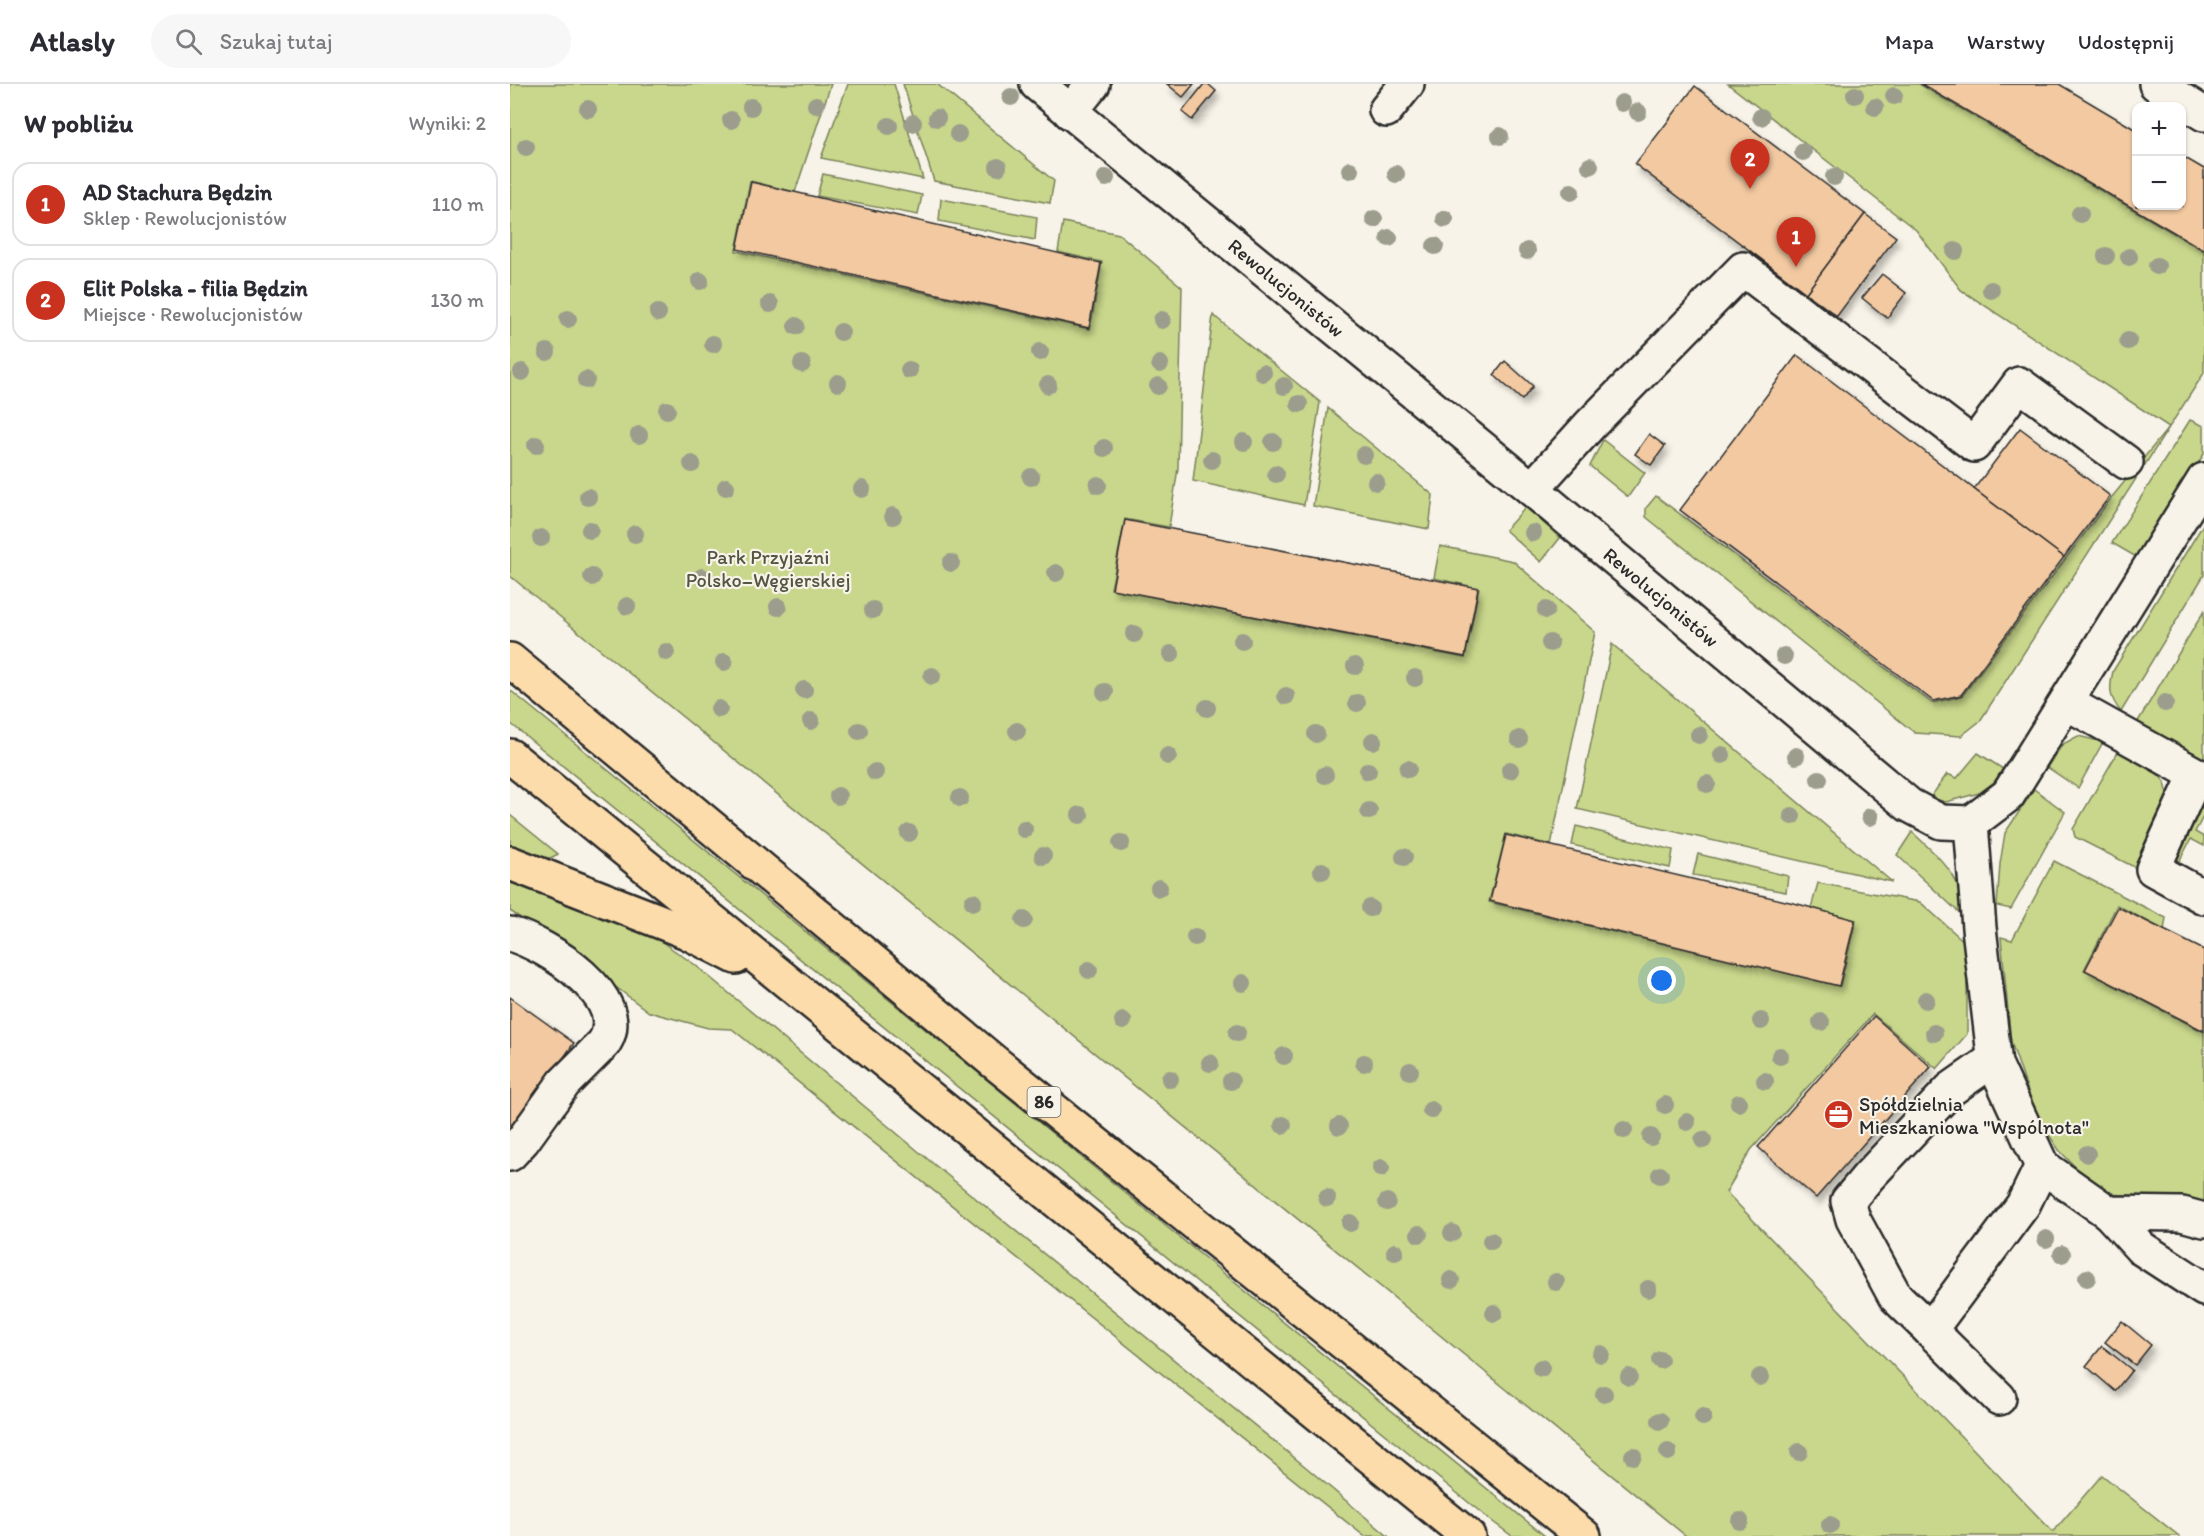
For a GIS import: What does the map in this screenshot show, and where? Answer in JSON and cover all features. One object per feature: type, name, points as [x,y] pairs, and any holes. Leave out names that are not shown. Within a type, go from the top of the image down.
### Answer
[{"type":"main road","name":"86","points":[[510,660],[1002,1068],[1584,1536]]},
{"type":"main road","points":[[510,756],[1468,1536]]},
{"type":"main road","points":[[510,863],[687,932],[791,985]]},
{"type":"street","name":"Rewolucjonistów","points":[[1038,84],[1532,489],[1909,805],[1941,822],[1971,823]]},
{"type":"street","points":[[1070,111],[1093,84]]},
{"type":"street","points":[[1386,110],[1407,84]]},
{"type":"street","points":[[2156,84],[2204,114]]},
{"type":"street","points":[[1532,489],[1590,425],[1743,269],[1974,445],[2019,384],[2126,462]]},
{"type":"street","points":[[2204,480],[2008,795],[1971,823],[1979,928],[1994,1059],[2042,1166],[2109,1213],[2140,1248],[2204,1289]]},
{"type":"street","points":[[2067,703],[2200,777],[2152,869],[2204,897]]},
{"type":"street","points":[[510,934],[522,937],[582,976],[600,995],[610,1019],[608,1036],[558,1117],[524,1164],[510,1176]]},
{"type":"street","points":[[510,1154],[523,1140],[564,1083],[598,1050]]},
{"type":"street","points":[[1994,1059],[1951,1089],[1848,1201],[1853,1220],[1895,1296],[1999,1398]]},
{"type":"street","points":[[1930,1330],[2023,1205],[2042,1166]]},
{"type":"street","points":[[2109,1213],[2182,1214],[2204,1220]]},
{"type":"green space","name":"Park Przyjaźni Polsko–Węgierskiej","points":[[510,84],[831,84],[795,192],[750,181],[736,251],[1090,329],[1102,262],[1058,252],[1063,222],[1119,234],[1182,287],[1178,468],[1169,527],[1125,519],[1111,589],[1465,658],[1479,588],[1434,578],[1440,546],[1513,561],[1595,632],[1551,845],[1506,834],[1489,902],[1840,986],[1856,920],[1811,908],[1818,883],[1920,902],[1967,944],[1967,1034],[1937,1069],[1873,1014],[1751,1150],[1726,1192],[2053,1532],[2102,1475],[2179,1536],[1686,1536],[510,576]]},
{"type":"green space","points":[[848,84],[894,84],[923,179],[821,158]]},
{"type":"green space","points":[[903,84],[937,84],[1054,181],[1050,203],[934,181]]},
{"type":"green space","points":[[1728,84],[1919,84],[2204,251],[2204,373],[1980,721],[1961,736],[1915,733],[1646,517],[1646,508],[1656,496],[1932,703],[1962,696],[2112,497],[2169,427],[1961,290],[1916,230]]},
{"type":"green space","points":[[823,174],[922,195],[918,215],[817,196]]},
{"type":"green space","points":[[941,199],[1037,217],[1035,240],[939,221]]},
{"type":"green space","points":[[1213,315],[1320,402],[1304,505],[1193,481]]},
{"type":"green space","points":[[1328,408],[1433,495],[1429,529],[1313,506]]},
{"type":"green space","points":[[2190,420],[2204,426],[2204,454],[2138,558],[2112,543]]},
{"type":"green space","points":[[1603,440],[1645,473],[1628,497],[1590,466]]},
{"type":"green space","points":[[1526,507],[1560,538],[1541,562],[1505,530]]},
{"type":"green space","points":[[2204,523],[2204,575],[2121,712],[2111,693],[2113,671]]},
{"type":"green space","points":[[2204,611],[2204,759],[2137,723]]},
{"type":"green space","points":[[1612,644],[1892,882],[1577,809]]},
{"type":"green space","points":[[510,690],[1545,1536],[1512,1536],[1489,1519],[510,723]]},
{"type":"green space","points":[[2078,736],[2103,742],[2078,788],[2047,767],[2063,744]]},
{"type":"green space","points":[[2120,748],[2151,767],[2165,782],[2169,801],[2138,869],[2075,837],[2073,829]]},
{"type":"green space","points":[[1978,753],[2003,769],[1994,782],[1979,793],[1946,802],[1930,798],[1947,774],[1957,778]]},
{"type":"green space","points":[[2034,789],[2065,812],[2011,909],[1997,906],[2005,833]]},
{"type":"green space","points":[[2204,807],[2204,815],[2195,832],[2204,837],[2204,846],[2191,839],[2179,862],[2175,856],[2190,815]]},
{"type":"green space","points":[[510,815],[558,854],[539,860],[510,847]]},
{"type":"green space","points":[[1576,826],[1673,850],[1670,868],[1572,845]]},
{"type":"green space","points":[[1912,832],[1949,869],[1960,891],[1965,918],[1897,855]]},
{"type":"green space","points":[[1698,854],[1788,876],[1786,892],[1693,875]]},
{"type":"green space","points":[[2054,861],[2166,918],[2164,930],[2117,905],[2084,970],[2204,1032],[2204,1206],[2163,1197],[2107,1194],[2082,1174],[2059,1150],[2043,1126],[2031,1100],[2011,1042],[2001,937],[2012,940]]},
{"type":"green space","points":[[510,879],[640,927],[694,964],[936,1166],[1388,1536],[1364,1536],[732,1029],[708,1028],[649,1012],[547,935],[510,911]]},
{"type":"building","points":[[1167,84],[1194,84],[1183,97]]},
{"type":"building","points":[[1204,84],[1208,84],[1216,91],[1192,120],[1182,112]]},
{"type":"building","points":[[1921,84],[2059,84],[2132,128],[2132,208]]},
{"type":"building","points":[[1695,86],[1865,214],[1806,293],[1635,164]]},
{"type":"building","points":[[2186,158],[2204,169],[2204,250],[2136,210],[2186,210]]},
{"type":"building","points":[[751,182],[1101,263],[1089,328],[737,249]]},
{"type":"building","points":[[1865,214],[1896,237],[1837,316],[1806,293]]},
{"type":"building","points":[[1882,274],[1906,293],[1887,318],[1862,298]]},
{"type":"building","points":[[1797,355],[2064,557],[1961,695],[1933,701],[1680,510]]},
{"type":"building","points":[[1505,361],[1533,386],[1522,400],[1494,375]]},
{"type":"building","points":[[2020,428],[2110,496],[2064,557],[1974,489]]},
{"type":"building","points":[[1649,434],[1665,446],[1651,465],[1635,454]]},
{"type":"building","points":[[1125,520],[1478,588],[1465,657],[1112,589]]},
{"type":"building","points":[[1506,835],[1798,904],[1855,920],[1839,986],[1490,901]]},
{"type":"building","points":[[2118,907],[2204,950],[2204,1031],[2085,970]]},
{"type":"building","points":[[510,997],[574,1043],[510,1134]]},
{"type":"building","name":"Spółdzielnia Mieszkaniowa \"Wspólnota\"","points":[[1874,1016],[1931,1067],[1816,1198],[1758,1147]]},
{"type":"building","points":[[2122,1321],[2151,1345],[2135,1365],[2105,1342]]},
{"type":"building","points":[[2102,1346],[2132,1370],[2115,1391],[2086,1366]]},
{"type":"place","name":"Elit Polska - filia Będzin","points":[[1750,189]]},
{"type":"place","name":"AD Stachura Będzin","points":[[1796,267]]},
{"type":"place","name":"Spółdzielnia Mieszkaniowa \"Wspólnota\"","points":[[1838,1115]]}]
